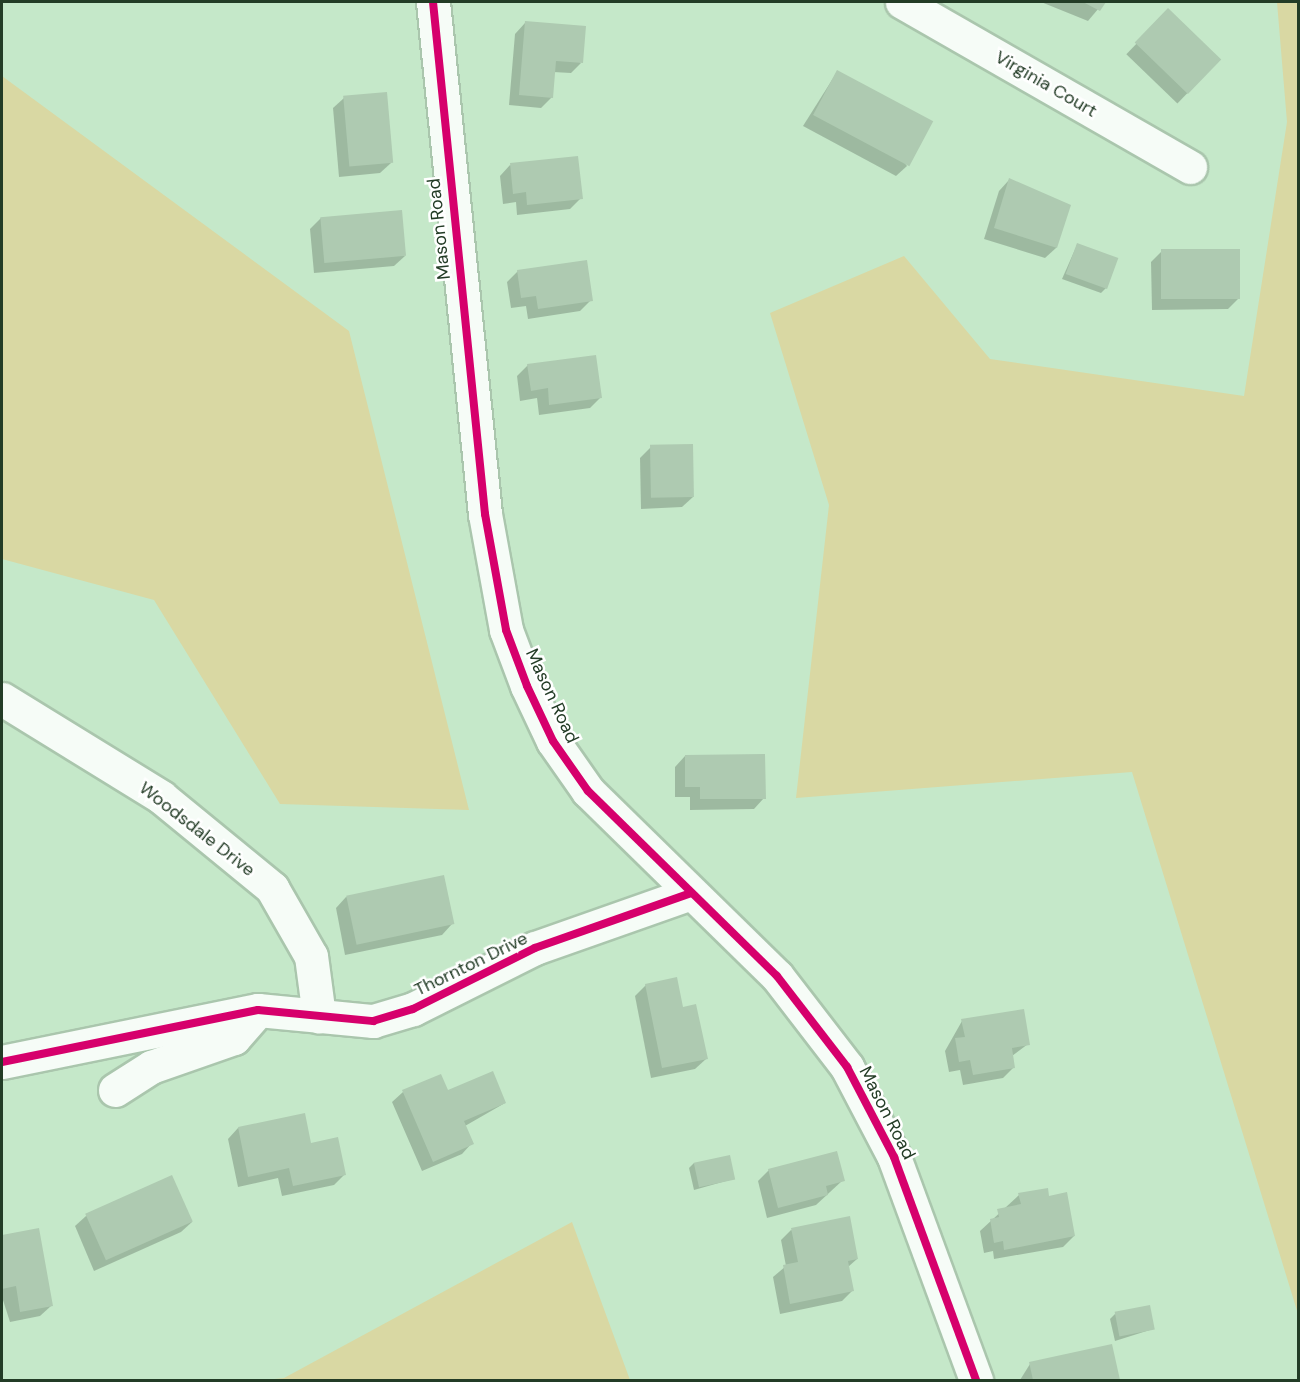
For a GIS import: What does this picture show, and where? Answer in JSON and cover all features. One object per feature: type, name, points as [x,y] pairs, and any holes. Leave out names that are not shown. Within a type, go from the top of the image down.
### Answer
[{"type":"street","name":"Mason Road","points":[[433,2],[485,514],[506,630],[553,741],[576,774],[626,834],[777,976],[847,1066],[894,1157],[976,1380]]},
{"type":"street","name":"Virginia Court","points":[[902,2],[1190,167]]},
{"type":"street","name":"Woodsdale Drive","points":[[2,699],[161,797],[272,888],[311,956],[319,1016]]},
{"type":"street","name":"Thornton Drive","points":[[2,1062],[258,1010],[373,1021],[413,1009],[535,948],[691,893]]},
{"type":"street","points":[[115,1090],[151,1067],[234,1038],[258,1010]]},
{"type":"shaded area","points":[[1277,2],[1298,2],[1298,1314],[1132,772],[796,798],[829,505],[770,313],[904,256],[990,359],[1244,396],[1287,122]]},
{"type":"shaded area","points":[[2,76],[349,331],[469,810],[280,804],[154,600],[2,559]]},
{"type":"shaded area","points":[[572,1222],[630,1380],[265,1380],[284,1378]]},
{"type":"building","points":[[1083,2],[1106,2],[1100,11]]},
{"type":"building","points":[[1168,8],[1221,59],[1188,94],[1135,43]]},
{"type":"building","points":[[525,21],[586,26],[583,63],[556,61],[553,98],[519,95]]},
{"type":"building","points":[[837,70],[933,121],[909,166],[813,115]]},
{"type":"building","points":[[387,92],[393,163],[349,167],[343,96]]},
{"type":"building","points":[[578,156],[583,199],[527,205],[526,192],[513,194],[510,163]]},
{"type":"building","points":[[1009,178],[1071,205],[1057,248],[994,228]]},
{"type":"building","points":[[402,210],[406,256],[324,263],[320,217]]},
{"type":"building","points":[[1077,243],[1118,258],[1107,289],[1066,274]]},
{"type":"building","points":[[1161,249],[1240,249],[1240,299],[1161,299]]},
{"type":"building","points":[[587,260],[593,301],[538,309],[536,296],[521,298],[517,270]]},
{"type":"building","points":[[596,355],[602,398],[549,405],[548,388],[531,391],[527,364]]},
{"type":"building","points":[[693,444],[694,497],[651,498],[650,445]]},
{"type":"building","points":[[765,754],[766,799],[700,799],[700,787],[685,787],[685,755]]},
{"type":"building","points":[[444,875],[454,924],[357,945],[346,896]]},
{"type":"building","points":[[677,977],[683,1007],[696,1004],[708,1059],[662,1068],[645,984]]},
{"type":"building","points":[[1024,1009],[1030,1045],[1012,1048],[1015,1068],[973,1075],[970,1060],[959,1062],[955,1038],[965,1037],[961,1019]]},
{"type":"building","points":[[493,1071],[506,1103],[464,1121],[474,1144],[433,1162],[402,1090],[441,1074],[448,1090]]},
{"type":"building","points":[[305,1113],[311,1143],[338,1137],[346,1175],[293,1186],[289,1168],[248,1177],[238,1127]]},
{"type":"building","points":[[837,1151],[845,1181],[826,1186],[828,1195],[778,1208],[768,1169]]},
{"type":"building","points":[[730,1155],[735,1179],[699,1187],[694,1163]]},
{"type":"building","points":[[172,1175],[193,1222],[106,1260],[85,1214]]},
{"type":"building","points":[[1048,1188],[1049,1196],[1067,1192],[1075,1236],[1004,1250],[1003,1241],[994,1243],[990,1219],[999,1217],[997,1209],[1021,1204],[1018,1193]]},
{"type":"building","points":[[850,1216],[858,1259],[848,1261],[854,1291],[790,1304],[783,1265],[798,1262],[791,1228]]},
{"type":"building","points":[[39,1228],[53,1306],[20,1312],[16,1286],[2,1289],[2,1235]]},
{"type":"building","points":[[1150,1305],[1155,1330],[1119,1336],[1115,1312]]},
{"type":"building","points":[[1112,1344],[1120,1380],[1033,1380],[1029,1362]]},
{"type":"cycle path","points":[[433,2],[485,514],[506,630],[527,686],[553,741],[588,791],[777,976],[847,1067],[894,1157],[976,1380]]},
{"type":"cycle path","points":[[2,1062],[258,1010],[373,1021],[413,1009],[535,948],[691,893]]}]
